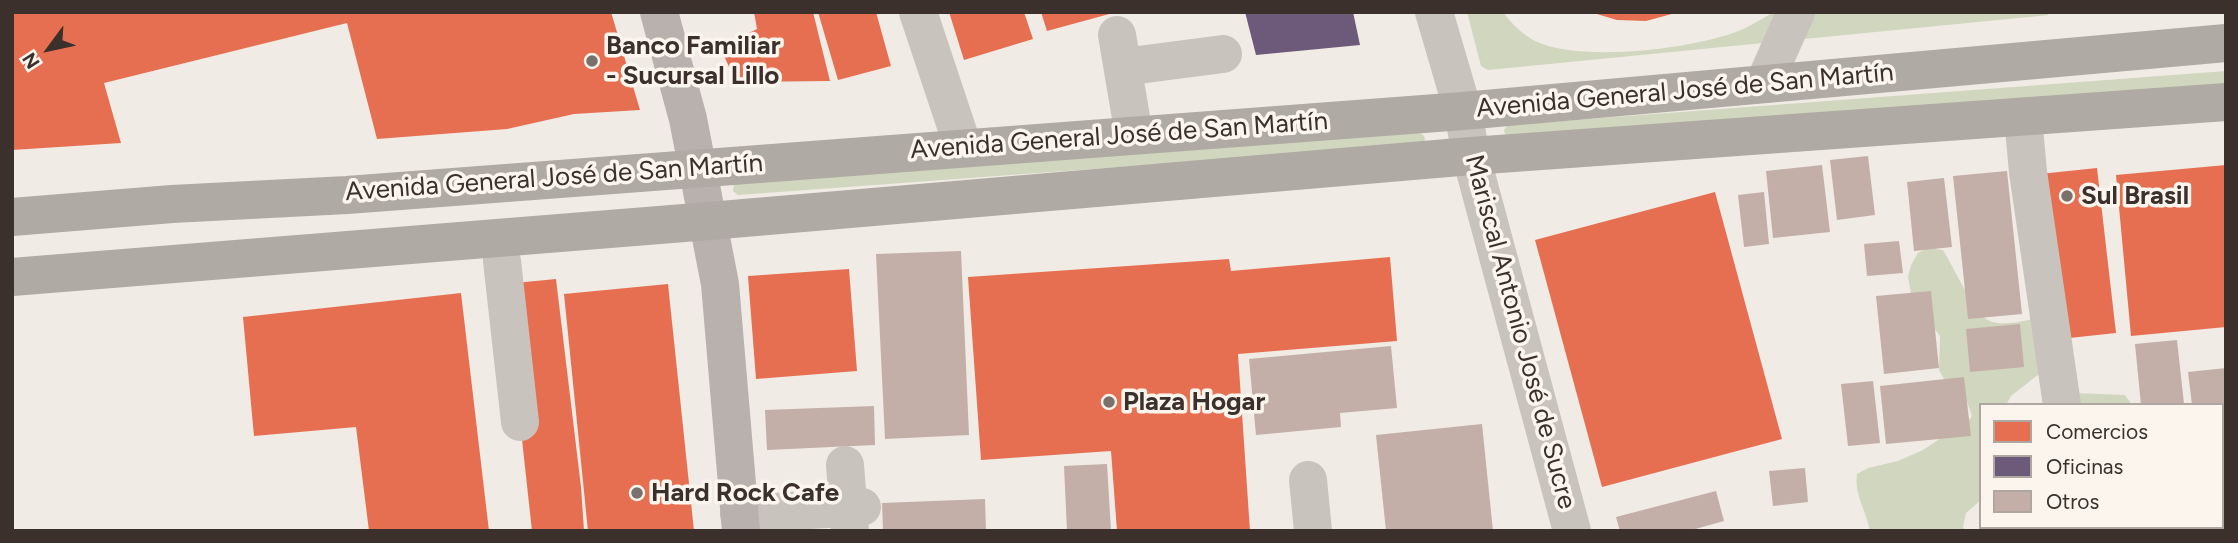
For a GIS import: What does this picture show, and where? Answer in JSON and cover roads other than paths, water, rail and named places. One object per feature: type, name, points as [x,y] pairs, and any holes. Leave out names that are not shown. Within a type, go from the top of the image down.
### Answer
[{"type":"highway","name":"Avenida General José de San Martín","points":[[12,217],[172,204],[347,195],[1463,111],[2226,43]]},
{"type":"highway","name":"Avenida General José de San Martín","points":[[12,277],[1471,156],[2226,102]]},
{"type":"main road","points":[[659,12],[699,167],[721,292],[740,522]]},
{"type":"street","points":[[918,12],[963,147]]},
{"type":"street","name":"Mariscal Antonio José de Sucre","points":[[1434,12],[1463,111],[1471,156],[1572,531]]},
{"type":"street","points":[[1764,84],[1796,12]]},
{"type":"street","points":[[1134,135],[1120,51],[1223,54]]},
{"type":"street","points":[[2023,117],[2028,172],[2062,403]]},
{"type":"street","points":[[502,261],[520,422]]},
{"type":"street","points":[[740,522],[854,515],[845,465]]},
{"type":"street","points":[[1308,480],[1313,531]]},
{"type":"place","name":"Banco Familiar - Sucursal Lillo","points":[[592,61]]},
{"type":"place","name":"Sul Brasil","points":[[2067,196]]},
{"type":"place","name":"Plaza Hogar","points":[[1109,402]]},
{"type":"place","name":"Hard Rock Cafe","points":[[637,493]]}]
